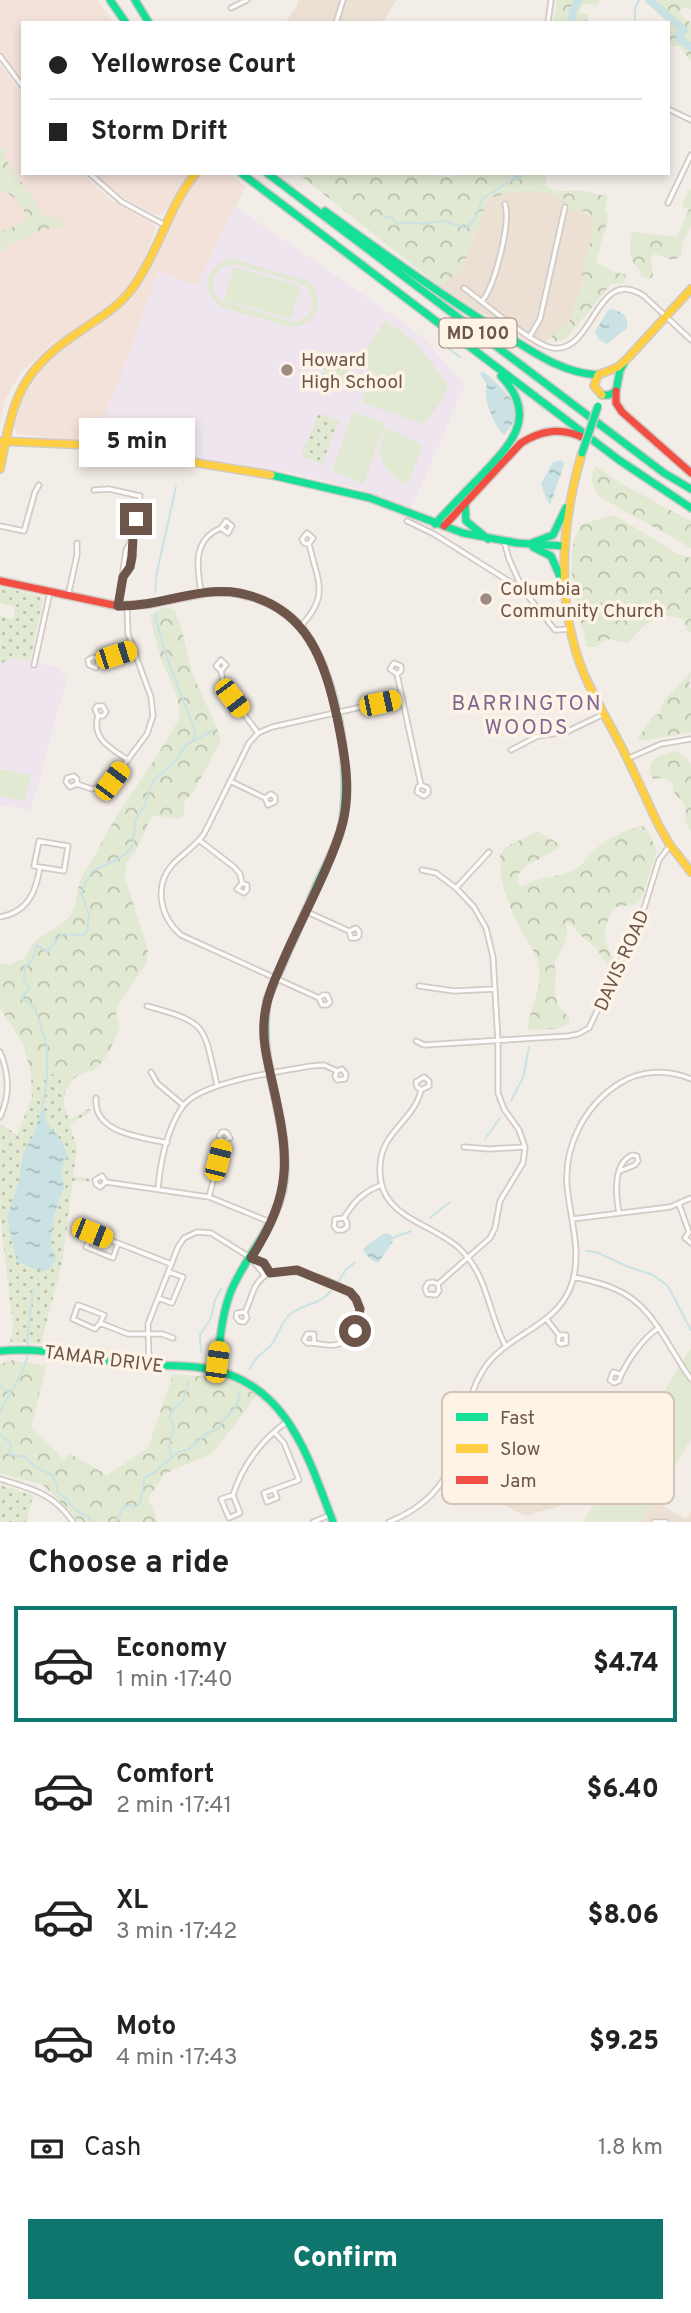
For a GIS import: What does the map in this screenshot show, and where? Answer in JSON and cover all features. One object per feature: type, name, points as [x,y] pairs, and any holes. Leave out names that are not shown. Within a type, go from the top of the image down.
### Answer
[{"type":"main road","points":[[110,0],[125,21]]},
{"type":"main road","points":[[135,0],[148,21]]},
{"type":"main road","points":[[0,469],[3,441],[15,396],[33,367],[50,351],[112,310],[125,298],[144,270],[163,224],[185,185],[194,175]]},
{"type":"main road","name":"MD 100","points":[[244,175],[619,460],[691,508]]},
{"type":"main road","name":"MD 100","points":[[270,175],[664,473],[691,489]]},
{"type":"main road","points":[[276,175],[477,317],[555,363],[584,374],[598,375],[607,372],[626,359],[691,289]]},
{"type":"main road","points":[[440,525],[511,444],[519,423],[518,402],[510,387],[472,350]]},
{"type":"main road","points":[[626,359],[617,380],[616,403],[622,412],[691,473]]},
{"type":"main road","points":[[607,372],[617,380]]},
{"type":"main road","points":[[598,375],[594,386],[602,395],[609,396],[616,391]]},
{"type":"main road","points":[[602,395],[569,501],[564,546],[565,590],[571,629],[582,668],[604,714],[670,845],[691,872]]},
{"type":"main road","points":[[440,525],[465,503],[521,443],[537,433],[556,430],[572,432],[619,460]]},
{"type":"main road","points":[[3,441],[109,448],[288,478],[370,498],[440,525],[488,539],[527,545],[564,546]]},
{"type":"main road","points":[[527,545],[552,535],[569,501]]},
{"type":"main road","points":[[465,503],[466,522],[488,539]]},
{"type":"main road","points":[[527,545],[551,556],[565,590]]},
{"type":"main road","points":[[0,581],[118,606],[201,592],[228,592],[251,597],[281,611],[300,627],[321,658],[336,713],[347,773],[345,811],[339,835],[267,1000],[264,1043],[286,1156],[281,1196],[272,1223],[232,1289],[216,1370]]},
{"type":"main road","name":"TAMAR DRIVE","points":[[0,1351],[32,1349],[149,1366],[216,1370],[253,1384],[276,1402],[289,1420],[332,1518]]},
{"type":"street","points":[[230,8],[247,0]]},
{"type":"street","points":[[337,21],[343,0]]},
{"type":"street","points":[[548,21],[551,0]]},
{"type":"street","points":[[0,56],[21,84]]},
{"type":"street","points":[[670,109],[691,120]]},
{"type":"street","points":[[668,203],[691,155]]},
{"type":"street","points":[[91,175],[122,202],[163,224]]},
{"type":"street","points":[[482,301],[492,286],[507,219],[505,204]]},
{"type":"street","points":[[530,336],[540,319],[565,207]]},
{"type":"street","points":[[464,288],[551,348],[568,346],[579,338],[607,297],[625,289],[638,292],[691,340]]},
{"type":"street","points":[[0,526],[24,531],[33,496],[39,485]]},
{"type":"street","points":[[94,490],[109,489],[140,496],[133,537],[126,550],[118,606]]},
{"type":"street","points":[[407,522],[434,534],[523,590]]},
{"type":"street","points":[[201,592],[197,560],[199,549],[211,534],[221,528]]},
{"type":"street","points":[[504,541],[523,590],[553,629],[571,629]]},
{"type":"street","points":[[68,596],[77,543]]},
{"type":"street","points":[[300,627],[316,609],[319,599],[309,544]]},
{"type":"street","points":[[34,664],[50,592]]},
{"type":"street","points":[[77,784],[92,789],[105,787],[112,781],[147,734],[153,716],[151,697],[132,649],[127,625],[127,606]]},
{"type":"street","points":[[99,660],[132,649]]},
{"type":"street","points":[[221,671],[229,693],[258,733]]},
{"type":"street","points":[[397,674],[421,785]]},
{"type":"street","points":[[319,998],[177,932],[165,916],[161,895],[166,874],[170,867],[200,840],[249,743],[258,733],[272,727],[402,698]]},
{"type":"street","points":[[511,750],[538,736],[566,732],[604,714]]},
{"type":"street","points":[[98,716],[96,726],[99,736],[105,744],[128,761]]},
{"type":"street","points":[[627,759],[661,744],[691,739]]},
{"type":"street","points":[[230,781],[265,798]]},
{"type":"street","points":[[200,840],[237,871],[242,883]]},
{"type":"street","points":[[39,841],[68,846],[64,871],[40,867],[34,866],[39,841]]},
{"type":"street","name":"DAVIS ROAD","points":[[416,1041],[424,1045],[568,1036],[589,1028],[641,918],[659,860],[670,845]]},
{"type":"street","points":[[456,888],[489,852]]},
{"type":"street","points":[[0,917],[15,913],[29,902],[36,887],[40,867]]},
{"type":"street","points":[[422,870],[436,873],[456,888],[474,907],[485,928],[493,957],[499,1099],[519,1130],[525,1147],[523,1163],[498,1206],[493,1233],[438,1284]]},
{"type":"street","points":[[305,911],[349,931]]},
{"type":"street","points":[[419,986],[454,991],[495,989]]},
{"type":"street","points":[[147,1006],[185,1017],[198,1026],[207,1043],[217,1086]]},
{"type":"street","points":[[0,1052],[5,1066],[7,1092],[0,1117]]},
{"type":"street","points":[[158,1189],[159,1172],[167,1143],[183,1105],[200,1092],[318,1065],[337,1071]]},
{"type":"street","points":[[151,1072],[154,1080],[183,1105]]},
{"type":"street","points":[[473,1392],[484,1367],[505,1345],[547,1320],[563,1301],[574,1277],[576,1262],[567,1186],[569,1158],[578,1130],[596,1102],[616,1086],[642,1074],[669,1073],[691,1079]]},
{"type":"street","points":[[422,1090],[414,1109],[386,1142],[380,1162],[382,1185],[393,1205],[403,1216],[446,1239],[469,1258],[482,1278],[505,1345]]},
{"type":"street","points":[[96,1098],[97,1112],[109,1126],[122,1132],[167,1143]]},
{"type":"street","points":[[209,1197],[223,1142]]},
{"type":"street","points":[[464,1147],[525,1147]]},
{"type":"street","points":[[619,1213],[617,1192],[620,1171],[628,1156],[636,1156],[638,1161],[635,1165],[620,1171]]},
{"type":"street","points":[[106,1182],[209,1197],[272,1223]]},
{"type":"street","points":[[344,1217],[362,1194],[382,1185]]},
{"type":"street","points":[[572,1219],[679,1204],[691,1198]]},
{"type":"street","points":[[679,1204],[690,1232],[685,1238],[691,1243]]},
{"type":"street","points":[[149,1366],[148,1324],[181,1241],[188,1235],[197,1232],[211,1233],[251,1258],[268,1274]]},
{"type":"street","points":[[118,1243],[113,1258],[86,1247],[92,1233],[118,1243],[171,1264]]},
{"type":"street","points":[[245,1312],[253,1290],[268,1274],[297,1270],[354,1295],[359,1314],[355,1331],[349,1338],[334,1345],[314,1342]]},
{"type":"street","points":[[158,1298],[172,1303],[183,1277],[169,1272]]},
{"type":"street","points":[[574,1277],[613,1288],[629,1296],[650,1315],[691,1379]]},
{"type":"street","points":[[428,1283],[438,1284],[439,1291],[436,1295],[427,1294],[425,1288],[428,1283]]},
{"type":"street","points":[[78,1305],[104,1315],[100,1323],[95,1329],[73,1320],[78,1305]]},
{"type":"street","points":[[547,1320],[559,1335]]},
{"type":"street","points":[[100,1323],[123,1332],[162,1334],[173,1338]]},
{"type":"street","points":[[620,1374],[643,1340],[659,1328]]},
{"type":"street","points":[[233,1495],[221,1499],[229,1518],[240,1513],[233,1495],[237,1481],[247,1464],[274,1432],[289,1420]]},
{"type":"street","points":[[274,1432],[284,1443],[299,1480],[274,1489]]},
{"type":"street","points":[[0,1479],[50,1497],[73,1522]]},
{"type":"street","points":[[389,1522],[420,1507],[442,1485]]},
{"type":"street","points":[[313,1522],[332,1518]]},
{"type":"street","points":[[654,1522],[666,1522]]},
{"type":"shaded area","points":[[0,0],[97,0],[113,21],[21,21],[21,78],[0,50]]},
{"type":"shaded area","points":[[298,0],[397,0],[383,21],[286,21]]},
{"type":"shaded area","points":[[0,64],[21,92],[21,175],[84,175],[112,201],[154,224],[156,229],[139,271],[118,299],[54,342],[21,372],[5,400],[0,423]]},
{"type":"shaded area","points":[[96,175],[189,175],[164,213],[158,216],[127,200]]},
{"type":"shaded area","points":[[200,175],[232,175],[245,187],[197,286],[158,272],[94,443],[17,434],[14,427],[20,403],[32,378],[55,353],[109,318],[132,298],[148,275],[186,193]]},
{"type":"shaded area","points":[[534,190],[564,198],[594,218],[582,272],[583,282],[569,322],[539,348],[440,287],[462,269],[488,199],[505,193]]},
{"type":"shaded area","name":"Howard High School","points":[[235,206],[410,327],[465,385],[411,509],[354,488],[283,471],[94,443],[129,355],[158,271],[197,286]]},
{"type":"shaded area","points":[[13,658],[58,667],[67,679],[31,810],[0,805],[0,664]]},
{"type":"shaded area","points":[[503,1504],[567,1504],[525,1516]]},
{"type":"shaded area","points":[[652,1504],[659,1504],[686,1519],[691,1511],[691,1522],[641,1522]]},
{"type":"green space","points":[[557,0],[600,0],[598,5],[584,4],[579,11],[588,15],[587,21],[553,21]]},
{"type":"green space","points":[[645,0],[691,0],[691,9],[682,7],[679,13],[691,23],[691,61],[680,47],[670,45],[670,21],[666,21]]},
{"type":"green space","points":[[0,148],[8,148],[3,155],[46,218],[59,217],[65,225],[43,229],[26,239],[11,243],[0,251],[0,231],[20,225],[27,218],[17,201],[0,190]]},
{"type":"green space","points":[[300,175],[547,175],[545,185],[554,190],[578,190],[607,196],[605,209],[608,219],[596,262],[626,275],[625,283],[611,284],[566,339],[554,342],[551,335],[569,322],[583,283],[582,272],[594,218],[586,211],[569,211],[564,198],[544,193],[517,192],[488,199],[462,269],[440,287]]},
{"type":"green space","points":[[691,189],[691,225],[682,244],[681,257],[672,260],[655,254],[651,257],[653,276],[649,280],[641,276],[630,255],[632,232],[677,237],[689,209],[682,207]]},
{"type":"green space","points":[[233,259],[307,281],[315,289],[319,306],[311,320],[298,327],[287,326],[224,308],[216,303],[208,288],[209,280],[211,272],[224,261]],"holes":[[[238,265],[307,287],[313,300],[312,309],[304,319],[293,322],[220,300],[214,293],[214,278],[220,269]]]},
{"type":"green space","points":[[234,267],[301,286],[291,319],[224,300]]},
{"type":"green space","points":[[385,320],[416,343],[448,384],[443,399],[424,424],[365,404],[362,400],[369,380],[366,350]]},
{"type":"green space","points":[[332,350],[353,358],[342,387],[320,378]]},
{"type":"green space","points":[[353,412],[385,423],[364,484],[332,471]]},
{"type":"green space","points":[[319,413],[339,421],[322,464],[301,456]]},
{"type":"green space","points":[[387,428],[420,444],[422,448],[408,484],[392,475],[382,461],[380,445]]},
{"type":"green space","points":[[595,466],[622,484],[691,521],[691,548],[600,497],[593,482]]},
{"type":"green space","points":[[616,516],[678,554],[691,558],[691,632],[687,630],[683,619],[666,616],[645,625],[628,643],[607,639],[595,647],[587,647],[573,585],[572,554],[581,525]]},
{"type":"green space","points":[[0,587],[43,599],[30,661],[13,658],[0,664],[0,616],[13,619],[15,607],[0,603]]},
{"type":"green space","points":[[164,607],[174,610],[178,618],[189,662],[221,740],[193,793],[184,801],[182,818],[155,815],[149,821],[138,847],[126,864],[125,877],[148,951],[146,964],[118,1005],[116,1014],[120,1027],[111,1048],[98,1067],[73,1080],[63,1099],[32,1099],[31,1074],[23,1043],[0,1008],[0,964],[11,964],[25,958],[34,942],[70,916],[82,877],[177,722],[178,702],[160,656],[150,615]]},
{"type":"green space","points":[[691,672],[691,732],[641,741],[638,738],[654,715],[659,714],[664,700]]},
{"type":"green space","points":[[676,751],[687,758],[691,766],[691,832],[685,820],[684,803],[675,795],[672,783],[663,778],[653,779],[650,772],[651,763],[655,759]]},
{"type":"green space","points":[[0,769],[31,775],[25,802],[0,796]]},
{"type":"green space","points":[[642,826],[648,830],[657,851],[641,899],[633,905],[615,907],[608,921],[606,941],[614,961],[611,966],[607,965],[597,949],[576,931],[572,924],[566,923],[566,939],[554,962],[556,998],[569,1017],[569,1024],[557,1029],[528,1030],[539,985],[539,967],[507,898],[500,855],[506,847],[538,831],[559,844],[560,847],[518,874],[518,885],[523,886],[535,880],[572,871],[607,840]]},
{"type":"green space","points":[[65,1073],[64,1104],[69,1120],[90,1108],[92,1111],[70,1124],[77,1149],[73,1176],[91,1179],[90,1182],[73,1181],[62,1263],[41,1344],[10,1342],[13,1328],[0,1214],[0,1125],[17,1135],[32,1097],[31,1077]]},
{"type":"green space","points":[[691,1348],[691,1439],[674,1467],[674,1392],[664,1392]]},
{"type":"green space","points":[[13,1360],[46,1366],[31,1428],[64,1460],[69,1453],[107,1475],[148,1448],[173,1374],[230,1379],[257,1395],[212,1454],[166,1473],[148,1498],[158,1522],[78,1522],[43,1485],[0,1473],[0,1364]]},
{"type":"green space","points":[[0,1485],[33,1495],[27,1522],[0,1522]]},
{"type":"green space","points":[[594,1504],[652,1504],[641,1522],[583,1522]]},
{"type":"water","points":[[612,309],[624,315],[627,328],[607,344],[599,340],[595,332],[608,310]]},
{"type":"water","points":[[483,371],[505,392],[514,407],[512,425],[504,435],[490,411],[486,397],[487,385],[480,374]]},
{"type":"water","points":[[553,462],[564,462],[563,468],[550,505],[541,484]]},
{"type":"water","points":[[42,1107],[45,1120],[62,1142],[68,1156],[61,1167],[64,1187],[55,1212],[50,1243],[56,1259],[51,1268],[43,1271],[17,1262],[7,1217],[19,1181],[23,1153],[35,1132]]},
{"type":"water","points":[[385,1233],[391,1235],[393,1241],[378,1263],[370,1259],[363,1250]]},
{"type":"waterway","points":[[571,21],[573,10],[579,0]]},
{"type":"waterway","points":[[635,21],[635,8],[639,0]]},
{"type":"waterway","points":[[649,0],[684,30],[679,34],[680,39],[691,47]]},
{"type":"waterway","points":[[384,217],[393,218],[397,224],[443,221],[466,228],[475,219],[483,198],[518,176]]},
{"type":"waterway","points":[[449,349],[460,357]]},
{"type":"waterway","points":[[155,592],[176,487]]},
{"type":"waterway","points":[[155,613],[168,659],[196,734],[193,740]]},
{"type":"waterway","points":[[42,1108],[47,1080],[47,1046],[35,1008],[22,998],[29,988],[24,979],[25,967],[32,960],[37,945],[47,952],[62,934],[82,935],[87,932],[89,916],[81,893],[92,871],[129,851],[133,845],[135,820],[145,805],[155,779],[174,763],[186,745],[214,730]]},
{"type":"waterway","points":[[511,1101],[523,1078],[529,1047]]},
{"type":"waterway","points":[[485,1139],[500,1118]]},
{"type":"waterway","points":[[430,1218],[450,1202]]},
{"type":"waterway","points":[[392,1238],[411,1231]]},
{"type":"waterway","points":[[586,1251],[596,1252],[653,1275],[668,1286],[691,1330]]},
{"type":"waterway","points":[[339,1281],[355,1262]]},
{"type":"waterway","points":[[201,1352],[200,1335],[211,1318],[221,1289]]},
{"type":"waterway","points":[[0,1412],[27,1359],[33,1291]]},
{"type":"waterway","points":[[250,1369],[271,1345],[283,1323],[293,1312],[322,1299],[331,1291]]},
{"type":"waterway","points":[[171,1457],[169,1446],[174,1425],[169,1417],[173,1409],[183,1401],[189,1381]]},
{"type":"waterway","points":[[0,1386],[10,1393]]},
{"type":"waterway","points":[[116,1522],[123,1508],[128,1505],[136,1507],[140,1503],[145,1477],[156,1472],[179,1452],[189,1449],[206,1434],[219,1428],[235,1407],[240,1391]]},
{"type":"waterway","points":[[0,1434],[11,1444],[9,1454],[25,1457],[37,1468],[52,1475],[58,1493],[79,1512],[88,1516],[91,1522]]},
{"type":"traffic: fast","points":[[110,0],[125,21]]},
{"type":"traffic: fast","points":[[135,0],[148,21]]},
{"type":"traffic: fast","points":[[244,175],[619,460],[691,508]]},
{"type":"traffic: fast","points":[[270,175],[664,473],[691,489]]},
{"type":"traffic: fast","points":[[325,211],[434,289],[536,353],[559,366],[598,375]]},
{"type":"traffic: fast","points":[[602,395],[616,391],[624,363]]},
{"type":"traffic: fast","points":[[435,524],[501,453],[516,430],[518,405],[513,391],[501,376]]},
{"type":"traffic: fast","points":[[582,453],[598,406]]},
{"type":"traffic: fast","points":[[271,475],[370,498],[463,533],[517,543],[564,546]]},
{"type":"traffic: fast","points":[[465,503],[466,521],[488,539]]},
{"type":"traffic: fast","points":[[532,543],[553,535],[566,508]]},
{"type":"traffic: fast","points":[[533,547],[551,556],[563,583]]},
{"type":"traffic: fast","points":[[216,1370],[223,1320],[231,1291],[276,1211],[284,1181],[282,1130],[265,1042],[267,1000],[338,840],[344,810],[345,783],[344,753],[332,693],[311,642],[297,623],[274,606],[257,598],[230,592]]},
{"type":"traffic: fast","points":[[0,1351],[32,1350],[128,1364],[203,1368],[231,1375],[255,1388],[274,1404],[289,1424],[313,1471],[333,1522]]},
{"type":"traffic: slow","points":[[0,469],[14,408],[29,376],[56,348],[107,313],[128,294],[143,272],[178,200],[194,175]]},
{"type":"traffic: slow","points":[[602,395],[594,386],[598,375],[618,367],[626,360],[691,289]]},
{"type":"traffic: slow","points":[[0,441],[88,445],[271,475]]},
{"type":"traffic: slow","points":[[582,453],[570,504],[564,556],[564,581],[571,632],[587,680],[659,826],[691,872]]},
{"type":"traffic: jam","points":[[616,391],[616,403],[622,412],[691,473]]},
{"type":"traffic: jam","points":[[444,526],[521,443],[536,435],[559,431],[584,438]]},
{"type":"traffic: jam","points":[[0,581],[118,606],[148,604],[209,592],[230,592]]},
{"type":"place","name":"Howard High School","points":[[287,370]]},
{"type":"place","name":"Columbia Community Church","points":[[486,599]]},
{"type":"district","name":"BARRINGTON WOODS","points":[[527,715]]},
{"type":"route","points":[[136,519],[134,551],[130,567],[123,577],[118,606],[215,591],[251,597],[281,611],[300,627],[316,648],[328,679],[346,762],[347,799],[339,835],[275,978],[265,1010],[264,1043],[285,1144],[285,1170],[281,1196],[272,1223],[251,1258],[264,1263],[270,1273],[297,1270],[350,1292],[360,1309],[355,1331]]}]
